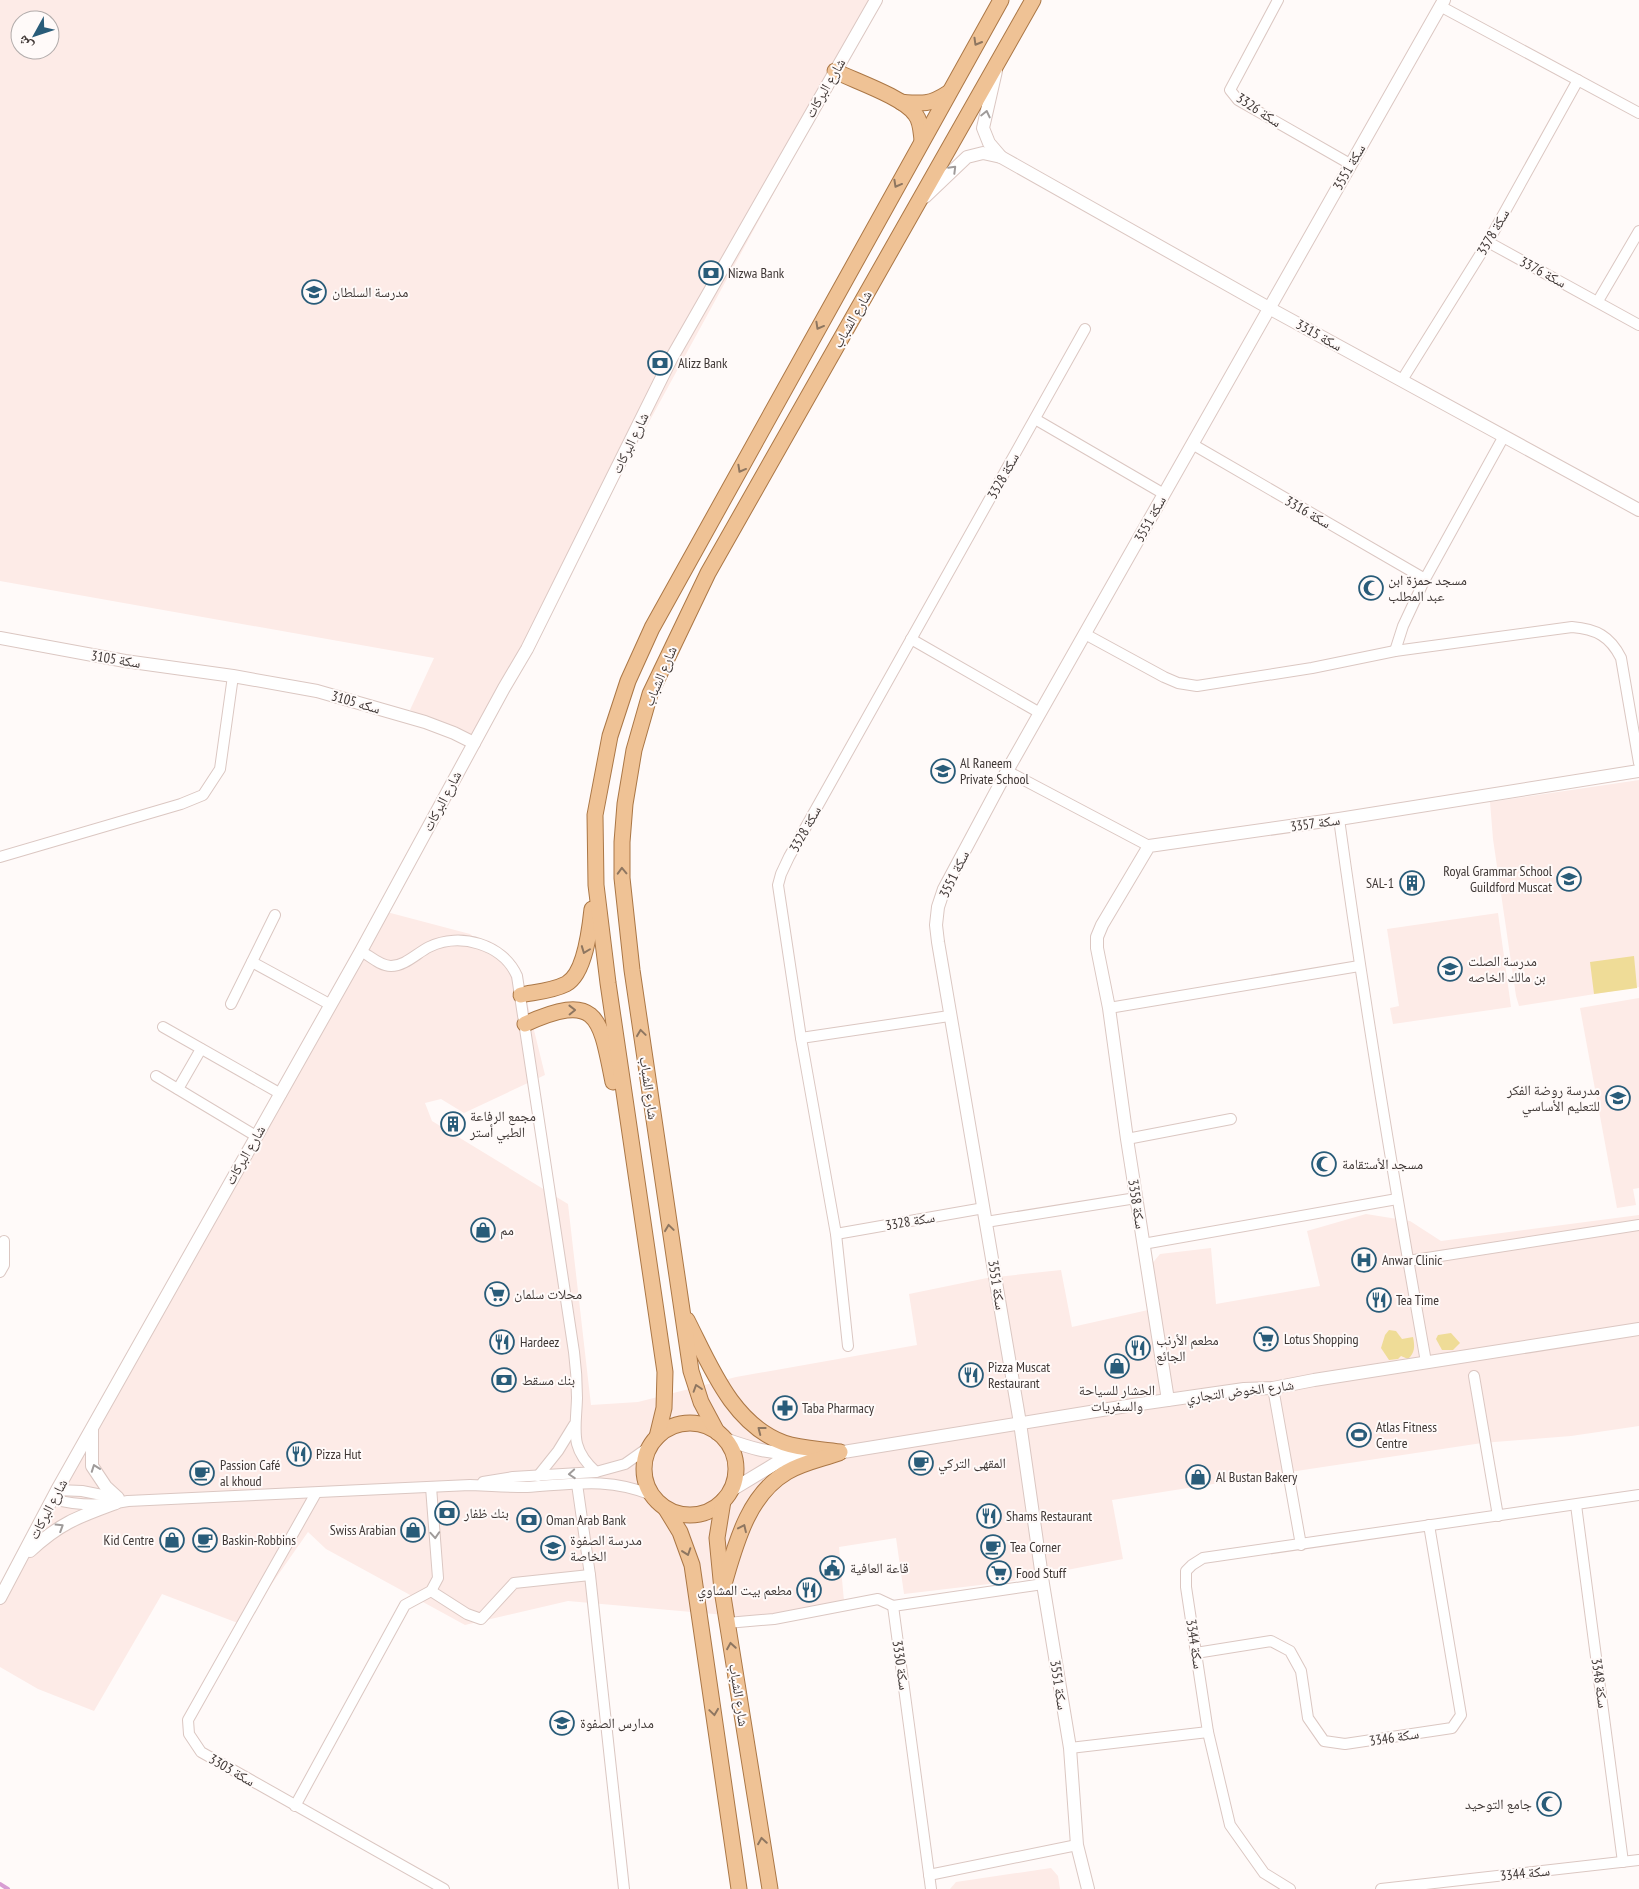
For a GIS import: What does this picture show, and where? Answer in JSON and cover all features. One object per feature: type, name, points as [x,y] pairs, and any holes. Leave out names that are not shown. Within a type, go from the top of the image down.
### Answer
[{"type":"main road","name":"شارع الشباب","points":[[653,1442],[664,1408],[665,1372],[608,983],[596,885],[595,815],[610,736],[628,681],[652,628],[1001,0]]},
{"type":"main road","name":"شارع الشباب","points":[[721,1436],[701,1402],[691,1371],[632,970],[622,878],[622,842],[624,804],[634,750],[650,694],[708,573],[1034,0]]},
{"type":"main road","points":[[835,71],[901,102],[915,114],[921,128],[922,140]]},
{"type":"main road","points":[[901,102],[922,104],[936,101],[948,94]]},
{"type":"main road","points":[[521,995],[554,989],[568,983],[575,975],[588,946],[596,885]]},
{"type":"main road","points":[[526,1024],[562,1010],[580,1009],[590,1014],[597,1021],[602,1031],[618,1106],[633,1152]]},
{"type":"main road","points":[[681,1308],[724,1390],[740,1413],[765,1435],[785,1444],[840,1452]]},
{"type":"main road","points":[[692,1423],[706,1426],[721,1436],[731,1448],[736,1470],[735,1481],[727,1496],[714,1509],[696,1515],[678,1514],[666,1509],[652,1495],[646,1484],[645,1458],[653,1442],[667,1429],[680,1424],[692,1423]]},
{"type":"main road","points":[[722,1590],[737,1541],[753,1506],[766,1490],[788,1472],[840,1452]]},
{"type":"main road","name":"شارع الشباب","points":[[727,1496],[717,1538],[722,1590],[770,1889]]},
{"type":"main road","name":"شارع الشباب","points":[[666,1509],[680,1532],[692,1565],[739,1889]]},
{"type":"street","name":"شارع البركات","points":[[2,1590],[22,1558],[55,1494],[361,951],[527,649],[672,359],[876,0]]},
{"type":"street","name":"سكة 3326","points":[[1278,0],[1230,90],[1238,100],[1350,164]]},
{"type":"street","points":[[1442,3],[1639,113]]},
{"type":"street","name":"سكة 3551","points":[[1088,1889],[1077,1845],[1070,1748],[1043,1584],[1020,1423],[949,1016],[936,925],[938,907],[944,889],[1007,771],[1442,3]]},
{"type":"street","points":[[998,63],[984,128],[989,143],[1001,156]]},
{"type":"street","name":"سكة 3378","points":[[1402,380],[1488,242],[1578,80]]},
{"type":"street","points":[[918,203],[967,157],[983,153],[1001,156]]},
{"type":"street","name":"سكة 3315","points":[[1001,156],[1269,308],[1639,510]]},
{"type":"street","points":[[1598,302],[1639,231]]},
{"type":"street","name":"سكة 3376","points":[[1488,242],[1639,325]]},
{"type":"street","name":"سكة 3328","points":[[848,1346],[836,1234],[800,1038],[778,885],[781,874],[1085,329]]},
{"type":"street","points":[[1035,419],[1164,494]]},
{"type":"street","points":[[1395,651],[1403,626],[1424,579],[1504,436]]},
{"type":"street","name":"سكة 3316","points":[[1192,444],[1424,579]]},
{"type":"street","points":[[1085,634],[1164,677],[1178,683],[1198,686],[1312,668],[1395,651],[1572,627],[1587,628],[1614,644],[1621,658],[1639,763]]},
{"type":"street","name":"سكة 3105","points":[[0,638],[125,661],[233,676]]},
{"type":"street","points":[[911,639],[1040,713]]},
{"type":"street","points":[[0,857],[182,804],[203,795],[220,769],[233,676]]},
{"type":"street","name":"سكه 3105","points":[[233,676],[317,691],[425,722],[474,743]]},
{"type":"street","points":[[1007,771],[1149,846]]},
{"type":"street","name":"سكة 3357","points":[[1149,846],[1339,820],[1639,771]]},
{"type":"street","points":[[1339,820],[1359,966],[1426,1362]]},
{"type":"street","name":"سكة 3358","points":[[1149,846],[1097,937],[1097,948],[1109,1008],[1127,1139],[1168,1400]]},
{"type":"street","points":[[231,1004],[275,915]]},
{"type":"street","points":[[361,951],[382,964],[395,966],[431,946],[444,942],[456,941],[478,944],[501,954],[511,964],[517,976],[526,1024],[574,1352],[577,1381],[575,1438],[579,1451],[586,1463],[596,1472]]},
{"type":"street","points":[[252,962],[331,1004]]},
{"type":"street","points":[[1109,1008],[1359,966]]},
{"type":"street","points":[[800,1038],[949,1016]]},
{"type":"street","points":[[163,1027],[281,1094]]},
{"type":"street","points":[[178,1090],[201,1049]]},
{"type":"street","points":[[156,1076],[256,1136]]},
{"type":"street","points":[[1127,1139],[1231,1119]]},
{"type":"street","points":[[986,1222],[1136,1198]]},
{"type":"street","points":[[1144,1244],[1397,1198]]},
{"type":"street","name":"سكة 3328","points":[[836,1234],[984,1208]]},
{"type":"street","points":[[1408,1261],[1639,1225]]},
{"type":"street","points":[[0,1272],[4,1264],[4,1241]]},
{"type":"street","name":"شارع الخوض التجاري","points":[[727,1496],[778,1462],[1168,1400],[1272,1388],[1639,1329]]},
{"type":"street","points":[[1474,1376],[1498,1516]]},
{"type":"street","points":[[1272,1388],[1301,1545],[1639,1495]]},
{"type":"street","points":[[538,1476],[558,1451],[575,1424]]},
{"type":"street","points":[[92,1429],[92,1466],[106,1486],[121,1501]]},
{"type":"street","name":"شارع الخوض التجاري","points":[[721,1436],[761,1451],[777,1454],[840,1452]]},
{"type":"street","points":[[470,1485],[499,1479],[596,1472],[624,1464],[653,1442]]},
{"type":"street","points":[[55,1494],[84,1505],[121,1501],[470,1485],[510,1487],[599,1482],[626,1486],[652,1495]]},
{"type":"street","points":[[577,1484],[590,1575],[624,1889]]},
{"type":"street","points":[[295,1806],[405,1605],[431,1591],[438,1578],[431,1487]]},
{"type":"street","name":"سكة 3303","points":[[316,1492],[188,1720],[189,1734],[201,1752],[444,1889]]},
{"type":"street","points":[[22,1558],[46,1536],[66,1523],[121,1501]]},
{"type":"street","name":"سكة 3348","points":[[1576,1505],[1623,1862]]},
{"type":"street","name":"سكة 3346","points":[[1196,1653],[1271,1641],[1290,1651],[1301,1671],[1308,1718],[1324,1741],[1345,1744],[1452,1728],[1461,1715],[1429,1525]]},
{"type":"street","name":"سكة 3344","points":[[1290,1889],[1264,1872],[1230,1825],[1208,1732],[1186,1587],[1186,1571],[1203,1558],[1301,1545]]},
{"type":"street","points":[[431,1591],[467,1614],[481,1619],[514,1583],[590,1575]]},
{"type":"street","points":[[727,1623],[774,1619],[878,1598],[893,1606],[1043,1584]]},
{"type":"street","name":"سكة 3330","points":[[893,1606],[931,1889]]},
{"type":"street","points":[[1070,1748],[1208,1732]]},
{"type":"street","points":[[929,1875],[1077,1845]]},
{"type":"street","name":"سكة 3344","points":[[1381,1889],[1639,1860]]},
{"type":"shaded area","name":"مدرسة السلطان","points":[[0,0],[879,0],[474,743],[410,710],[434,658],[0,581]]},
{"type":"shaded area","name":"Royal Grammar School Guildford Muscat","points":[[1639,780],[1639,987],[1519,1006],[1493,839],[1490,802]]},
{"type":"shaded area","points":[[383,911],[470,934],[520,973],[545,1075],[464,1113],[441,1099],[425,1103],[432,1121],[568,1204],[591,1405],[638,1402],[736,1377],[917,1345],[909,1294],[987,1278],[1061,1270],[1072,1327],[1157,1308],[1150,1266],[1160,1254],[1211,1248],[1216,1304],[1320,1286],[1307,1231],[1366,1214],[1410,1221],[1441,1241],[1639,1215],[1639,1426],[1571,1436],[1482,1443],[1112,1500],[1123,1559],[1006,1582],[904,1594],[896,1538],[839,1547],[844,1601],[759,1618],[568,1601],[465,1625],[326,1549],[308,1532],[243,1625],[162,1594],[94,1711],[38,1689],[0,1667],[0,1584],[4,1586]]},
{"type":"shaded area","name":"مدرسة الصلت بن مالك الخاصه","points":[[1498,913],[1511,1007],[1393,1024],[1390,1008],[1399,1006],[1387,929]]},
{"type":"shaded area","points":[[1634,956],[1637,988],[1594,994],[1590,962]]},
{"type":"shaded area","name":"مدرسة روضة الفكر للتعليم الأساسي","points":[[1639,998],[1639,1188],[1633,1189],[1636,1205],[1617,1208],[1580,1008]]},
{"type":"shaded area","points":[[1389,1330],[1396,1331],[1402,1339],[1413,1337],[1414,1349],[1408,1359],[1401,1356],[1398,1359],[1389,1360],[1381,1348],[1385,1335]]},
{"type":"shaded area","points":[[1451,1333],[1460,1343],[1453,1350],[1442,1350],[1436,1339],[1438,1335]]},
{"type":"shaded area","points":[[1051,1868],[1058,1876],[1060,1889],[950,1889],[956,1882]]},
{"type":"waterway","points":[[0,1884],[8,1889]]},
{"type":"place","name":"Nizwa Bank","points":[[711,273]]},
{"type":"place","name":"مدرسة السلطان","points":[[314,292]]},
{"type":"place","name":"Alizz Bank","points":[[660,363]]},
{"type":"place","name":"مسجد حمزة ابن عبد المطلب","points":[[1371,588]]},
{"type":"place","name":"Al Raneem Private School","points":[[943,771]]},
{"type":"place","name":"Royal Grammar School Guildford Muscat","points":[[1569,879]]},
{"type":"place","name":"SAL-1","points":[[1412,883]]},
{"type":"place","name":"مدرسة الصلت بن مالك الخاصه","points":[[1450,969]]},
{"type":"place","name":"مدرسة روضة الفكر للتعليم الأساسي","points":[[1618,1098]]},
{"type":"place","name":"مجمع الرفاعة الطبي أستر","points":[[453,1124]]},
{"type":"place","name":"مسجد الأستقامة","points":[[1324,1164]]},
{"type":"place","name":"مم","points":[[483,1230]]},
{"type":"place","name":"Anwar Clinic","points":[[1364,1260]]},
{"type":"place","name":"محلات سلمان","points":[[497,1294]]},
{"type":"place","name":"Tea Time","points":[[1379,1300]]},
{"type":"place","name":"Lotus Shopping","points":[[1266,1339]]},
{"type":"place","name":"Hardeez","points":[[502,1342]]},
{"type":"place","name":"مطعم الأرنب الجائع","points":[[1138,1348]]},
{"type":"place","name":"الحشار للسياحة والسفريات","points":[[1117,1366]]},
{"type":"place","name":"Pizza Muscat Restaurant","points":[[971,1375]]},
{"type":"place","name":"بنك مسقط","points":[[504,1380]]},
{"type":"place","name":"Taba Pharmacy","points":[[785,1408]]},
{"type":"place","name":"Atlas Fitness Centre","points":[[1359,1435]]},
{"type":"place","name":"Pizza Hut","points":[[299,1454]]},
{"type":"place","name":"المقهى التركي","points":[[921,1463]]},
{"type":"place","name":"Passion Café al khoud","points":[[202,1473]]},
{"type":"place","name":"Al Bustan Bakery","points":[[1198,1477]]},
{"type":"place","name":"بنك ظفار","points":[[447,1513]]},
{"type":"place","name":"Shams Restaurant","points":[[989,1516]]},
{"type":"place","name":"Oman Arab Bank","points":[[529,1520]]},
{"type":"place","name":"Swiss Arabian","points":[[413,1530]]},
{"type":"place","name":"Kid Centre","points":[[172,1540]]},
{"type":"place","name":"Baskin-Robbins","points":[[205,1540]]},
{"type":"place","name":"Tea Corner","points":[[993,1547]]},
{"type":"place","name":"مدرسة الصفوة الخاصة","points":[[553,1548]]},
{"type":"place","name":"قاعة العافية","points":[[832,1568]]},
{"type":"place","name":"Food Stuff","points":[[999,1573]]},
{"type":"place","name":"مطعم بيت المشاوي","points":[[809,1590]]},
{"type":"place","name":"مدارس الصفوة","points":[[562,1723]]},
{"type":"place","name":"جامع التوحيد","points":[[1549,1804]]}]
